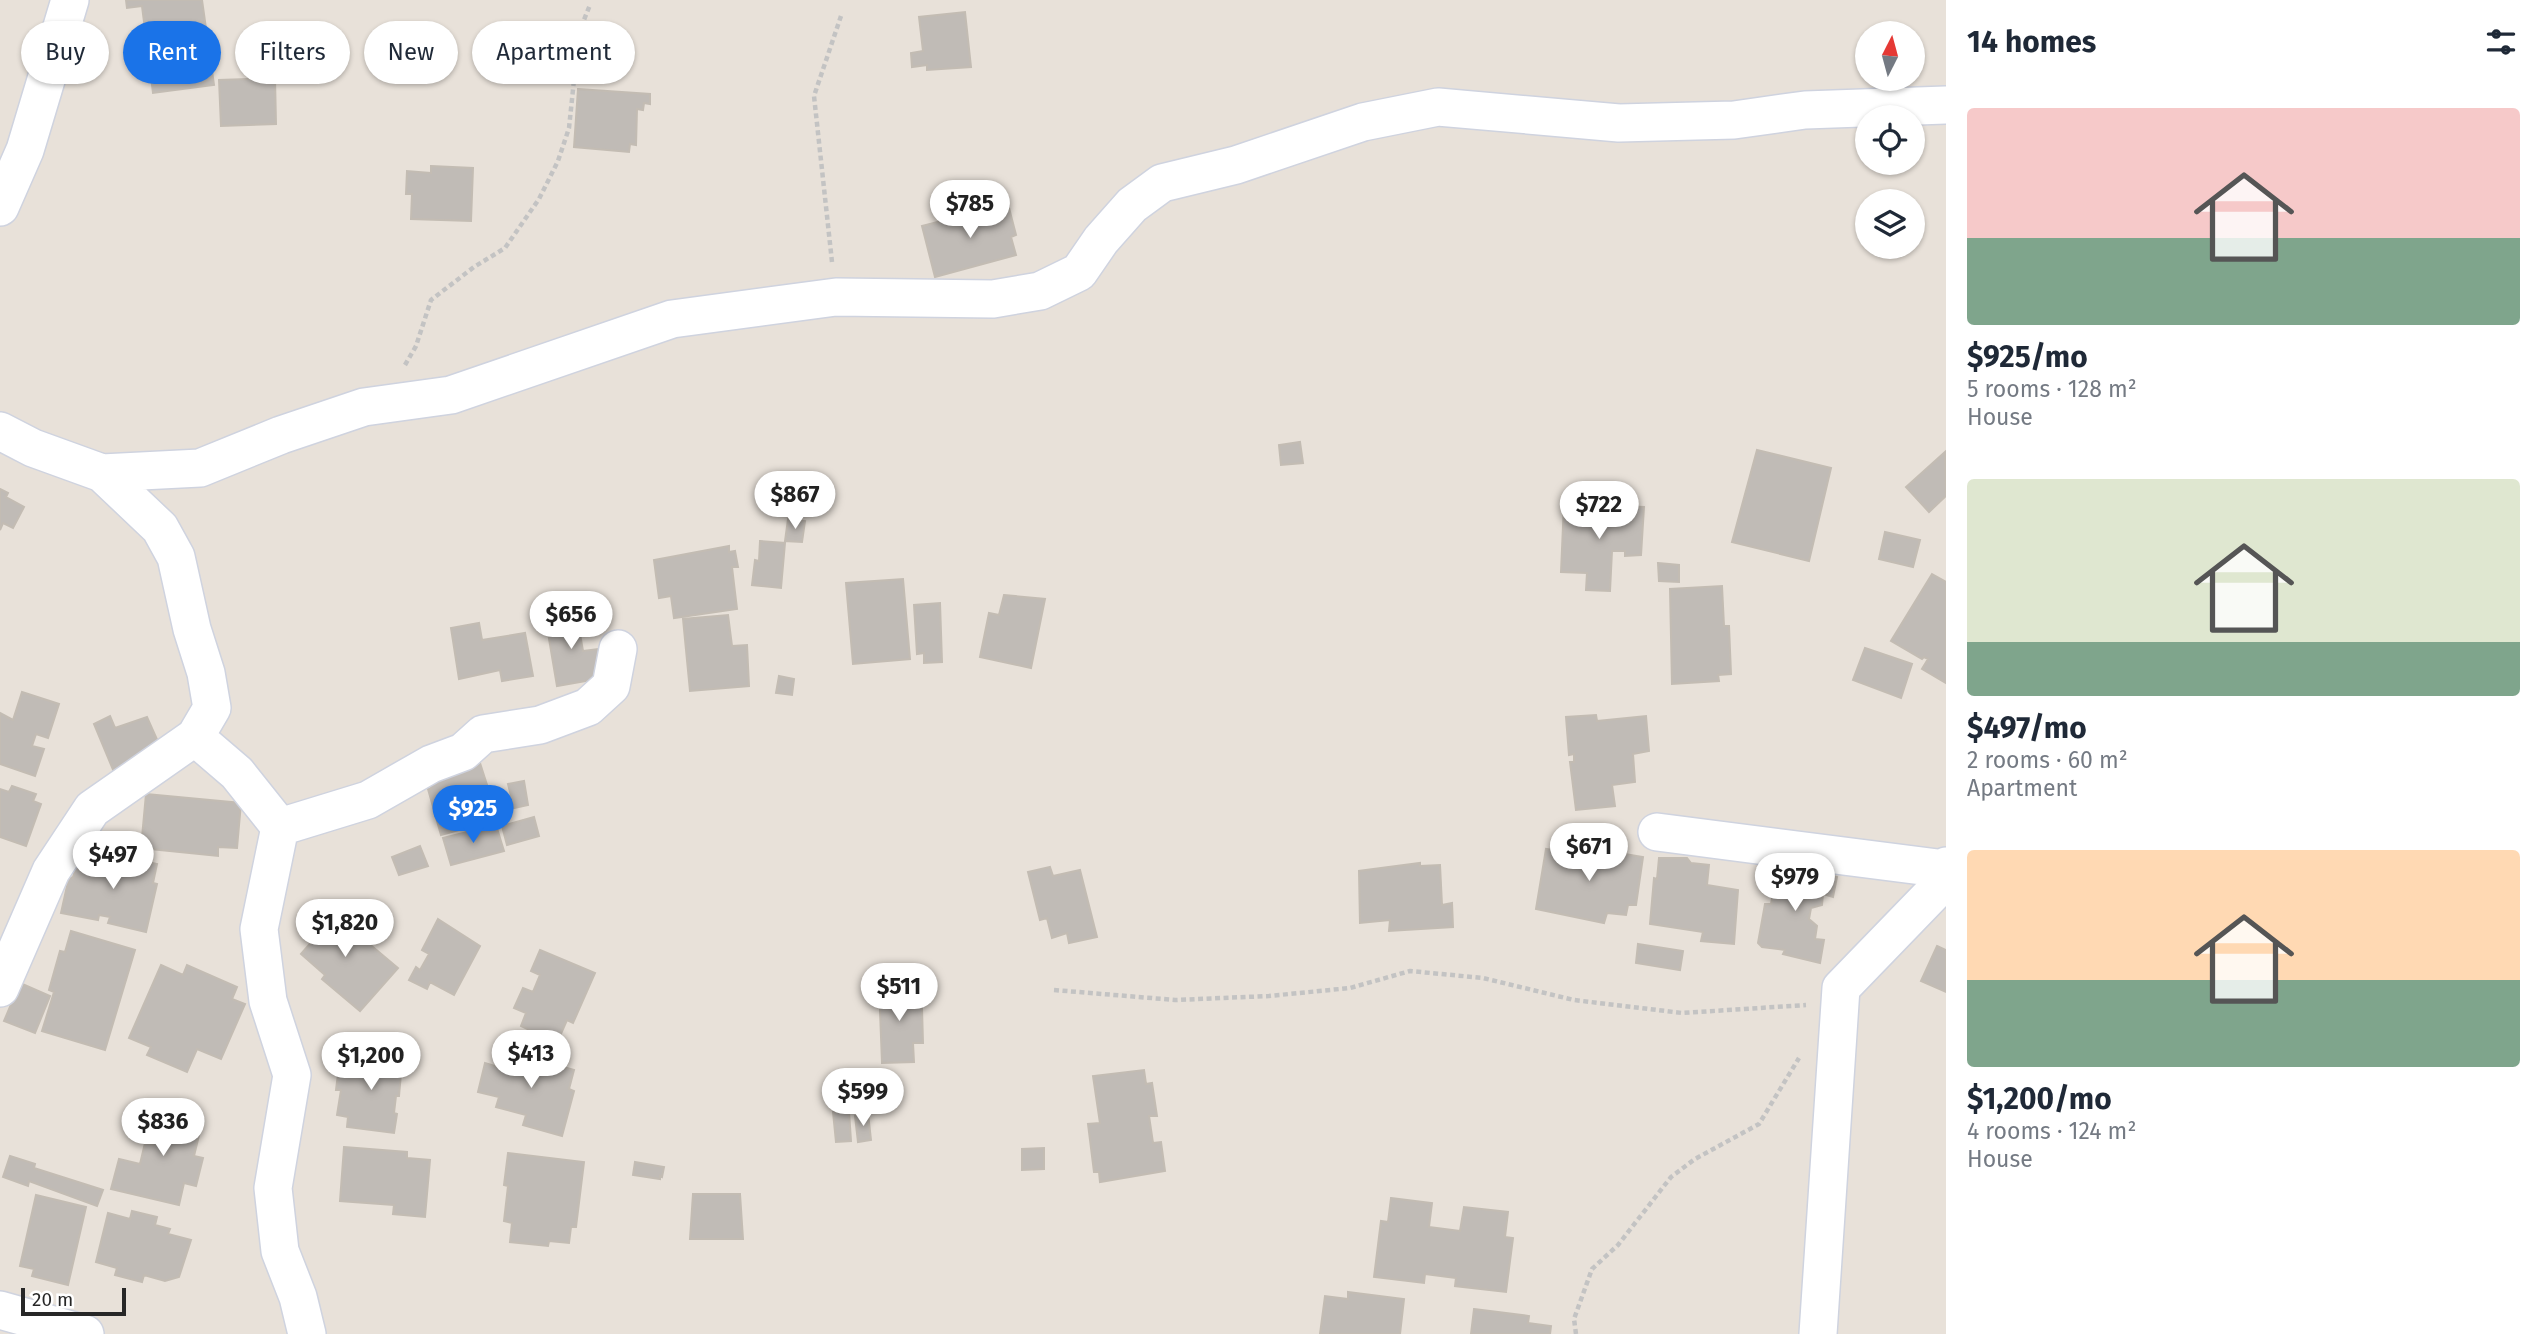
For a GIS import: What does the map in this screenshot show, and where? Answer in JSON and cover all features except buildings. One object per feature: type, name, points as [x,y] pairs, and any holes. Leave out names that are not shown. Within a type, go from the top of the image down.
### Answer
[{"type":"street","points":[[0,207],[25,150],[70,0]]},
{"type":"street","points":[[0,431],[33,448],[102,473],[200,468],[281,435],[364,407],[451,395],[672,319],[836,297],[993,299],[1040,291],[1079,272],[1101,240],[1132,205],[1163,183],[1236,165],[1363,122],[1438,107],[1619,123],[1734,120],[1805,110],[1946,105]]},
{"type":"street","points":[[0,988],[51,870],[92,809],[195,737],[212,708],[206,673],[192,629],[176,557],[160,528],[102,473]]},
{"type":"street","points":[[280,827],[368,800],[431,764],[463,752],[483,734],[540,725],[588,707],[611,686],[618,649]]},
{"type":"street","points":[[195,737],[237,774],[280,827]]},
{"type":"street","points":[[280,827],[258,929],[268,1001],[292,1075],[273,1188],[280,1251],[298,1297],[307,1334]]},
{"type":"street","points":[[1657,832],[1945,867],[1931,894],[1841,988],[1818,1334]]},
{"type":"street","points":[[0,1310],[85,1334]]},
{"type":"path","points":[[376,405],[416,346],[431,300],[474,267],[505,248],[539,199],[558,161],[569,128],[579,32],[590,5]]},
{"type":"path","points":[[836,297],[814,96],[841,16]]},
{"type":"path","points":[[1054,990],[1175,1000],[1269,996],[1350,988],[1410,971],[1483,978],[1574,1000],[1682,1013],[1808,1005],[1841,988]]},
{"type":"path","points":[[1576,1334],[1574,1319],[1592,1269],[1618,1245],[1671,1177],[1695,1159],[1759,1124],[1800,1056]]}]
